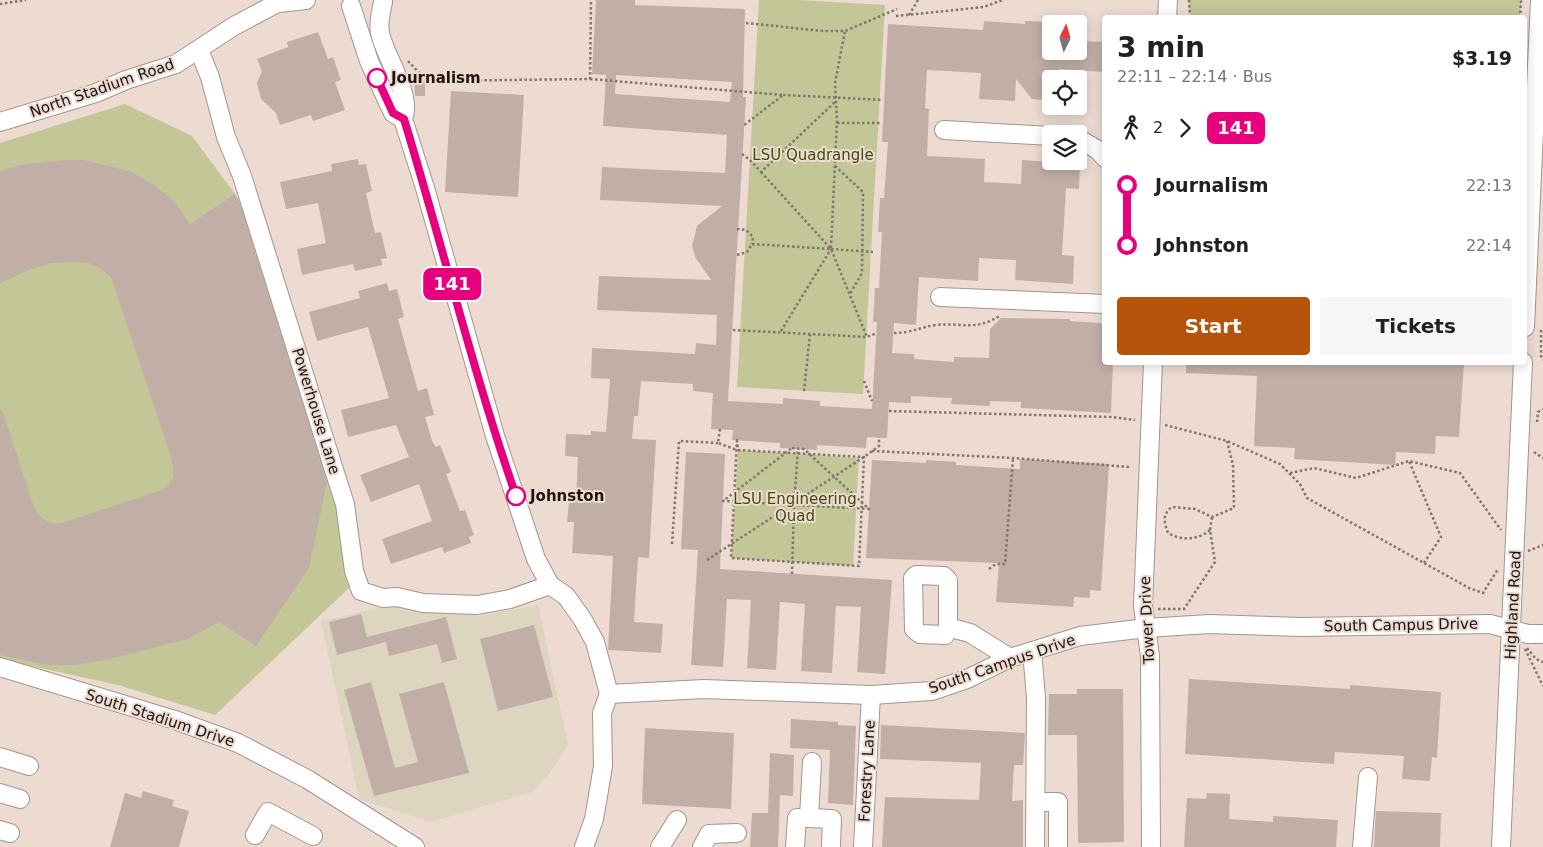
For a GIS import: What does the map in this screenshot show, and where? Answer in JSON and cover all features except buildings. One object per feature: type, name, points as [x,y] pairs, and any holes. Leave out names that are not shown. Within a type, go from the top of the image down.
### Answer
[{"type":"street","name":"North Stadium Road","points":[[0,122],[96,93],[143,74],[176,64],[234,26],[281,2],[306,0]]},
{"type":"street","points":[[1167,15],[1168,0]]},
{"type":"street","points":[[1527,304],[1533,236],[1540,0]]},
{"type":"street","points":[[348,3],[361,10],[371,10],[384,1]]},
{"type":"street","points":[[384,1],[379,31],[393,64],[407,110],[404,119],[495,436],[536,559],[550,585],[566,596],[584,620],[595,642],[608,694],[602,714],[603,766],[594,819],[584,847]]},
{"type":"street","points":[[348,3],[369,61],[393,113],[404,119]]},
{"type":"street","name":"Powerhouse Lane","points":[[199,50],[210,78],[226,137],[242,176],[334,470],[344,504],[354,571],[361,591],[383,598],[397,597],[423,603],[477,605],[510,599],[550,585]]},
{"type":"street","points":[[944,130],[1042,135]]},
{"type":"street","points":[[1087,144],[1102,155]]},
{"type":"street","points":[[940,297],[1102,304]]},
{"type":"street","name":"Tower Drive","points":[[1151,847],[1150,656],[1143,606],[1153,365]]},
{"type":"street","name":"Highland Road","points":[[1501,847],[1523,365]]},
{"type":"street","name":"South Campus Drive","points":[[608,694],[704,689],[870,695],[932,691],[967,678],[1010,658],[1080,636],[1146,628],[1209,624],[1300,626],[1455,623],[1490,624],[1528,634],[1543,634]]},
{"type":"street","points":[[948,627],[970,633],[1010,658]]},
{"type":"street","points":[[1032,651],[1036,698],[1035,847]]},
{"type":"street","name":"South Stadium Drive","points":[[0,667],[176,720],[232,740],[307,779],[415,847]]},
{"type":"street","name":"Forestry Lane","points":[[863,847],[870,695]]},
{"type":"street","points":[[0,757],[29,766]]},
{"type":"street","points":[[809,818],[812,762]]},
{"type":"street","points":[[1362,847],[1368,777]]},
{"type":"street","points":[[0,793],[20,799]]},
{"type":"street","points":[[1036,802],[1058,802],[1058,847]]},
{"type":"street","points":[[255,835],[268,812],[313,836]]},
{"type":"street","points":[[796,847],[797,818],[832,819],[831,847]]},
{"type":"street","points":[[660,847],[676,820]]},
{"type":"street","points":[[702,847],[709,834],[737,833]]},
{"type":"path","points":[[0,4],[26,0]]},
{"type":"path","points":[[590,79],[591,0]]},
{"type":"path","points":[[909,15],[918,0]]},
{"type":"path","points":[[896,16],[984,7],[1002,0]]},
{"type":"path","points":[[1188,0],[1190,15]]},
{"type":"path","points":[[1520,15],[1521,0]]},
{"type":"path","points":[[746,23],[824,31],[844,31],[897,8]]},
{"type":"path","points":[[780,332],[831,249],[837,123],[835,82],[844,31]]},
{"type":"path","points":[[408,60],[428,81],[590,79],[836,99],[883,100]]},
{"type":"path","points":[[743,126],[783,95]]},
{"type":"path","points":[[761,172],[836,99]]},
{"type":"path","points":[[837,123],[881,122]]},
{"type":"path","points":[[742,154],[750,160],[831,249],[867,337]]},
{"type":"path","points":[[835,166],[863,192],[862,272],[850,295]]},
{"type":"path","points":[[737,228],[746,230],[753,236],[752,244],[747,252],[737,255]]},
{"type":"path","points":[[752,244],[873,252]]},
{"type":"path","points":[[894,333],[909,333],[935,325],[967,326],[988,324],[1002,315]]},
{"type":"path","points":[[732,330],[867,337],[877,333]]},
{"type":"path","points":[[804,391],[810,334]]},
{"type":"path","points":[[864,382],[872,400]]},
{"type":"path","points":[[889,411],[1111,417],[1150,423],[1227,441],[1280,464],[1300,484],[1307,498],[1469,588],[1484,593],[1500,566]]},
{"type":"path","points":[[718,443],[720,429]]},
{"type":"path","points":[[707,560],[864,457],[878,446],[879,438]]},
{"type":"path","points":[[672,544],[679,441],[718,443],[737,450],[864,457]]},
{"type":"path","points":[[1210,530],[1202,537],[1195,539],[1175,537],[1168,533],[1164,519],[1167,510],[1172,506],[1195,509],[1212,517],[1234,508],[1233,465],[1227,441]]},
{"type":"path","points":[[792,448],[798,449],[804,449],[810,454],[869,509],[723,501],[792,448]]},
{"type":"path","points":[[792,574],[798,449]]},
{"type":"path","points":[[737,450],[731,558],[859,566],[864,457]]},
{"type":"path","points":[[872,451],[1013,458],[1129,467]]},
{"type":"path","points":[[1534,453],[1543,458]]},
{"type":"path","points":[[989,569],[996,564],[1004,564],[1013,458]]},
{"type":"path","points":[[1289,473],[1314,468],[1356,478],[1409,461],[1460,473],[1503,533]]},
{"type":"path","points":[[1409,461],[1441,536],[1424,563]]},
{"type":"path","points":[[1154,609],[1184,609],[1215,562],[1210,530],[1212,517]]},
{"type":"path","points":[[1543,662],[1536,659],[1523,643],[1543,686]]},
{"type":"shaded area","points":[[397,604],[479,616],[538,605],[568,745],[550,773],[532,792],[431,822],[359,799],[321,621]]},
{"type":"green space","name":"LSU Quadrangle","points":[[759,0],[798,0],[885,5],[863,394],[737,387]]},
{"type":"green space","points":[[1189,0],[1521,0],[1520,15],[1190,15]]},
{"type":"green space","points":[[125,104],[192,136],[235,194],[245,215],[313,416],[341,524],[350,587],[215,715],[118,685],[0,659],[0,143]]},
{"type":"green space","name":"LSU Engineering Quad","points":[[738,450],[859,458],[853,566],[731,558]]},
{"type":"bus line","name":"141","points":[[377,78],[393,113],[404,119],[495,436],[516,496]]},
{"type":"place","name":"Journalism","points":[[377,78]]},
{"type":"place","name":"Johnston","points":[[516,496]]}]
